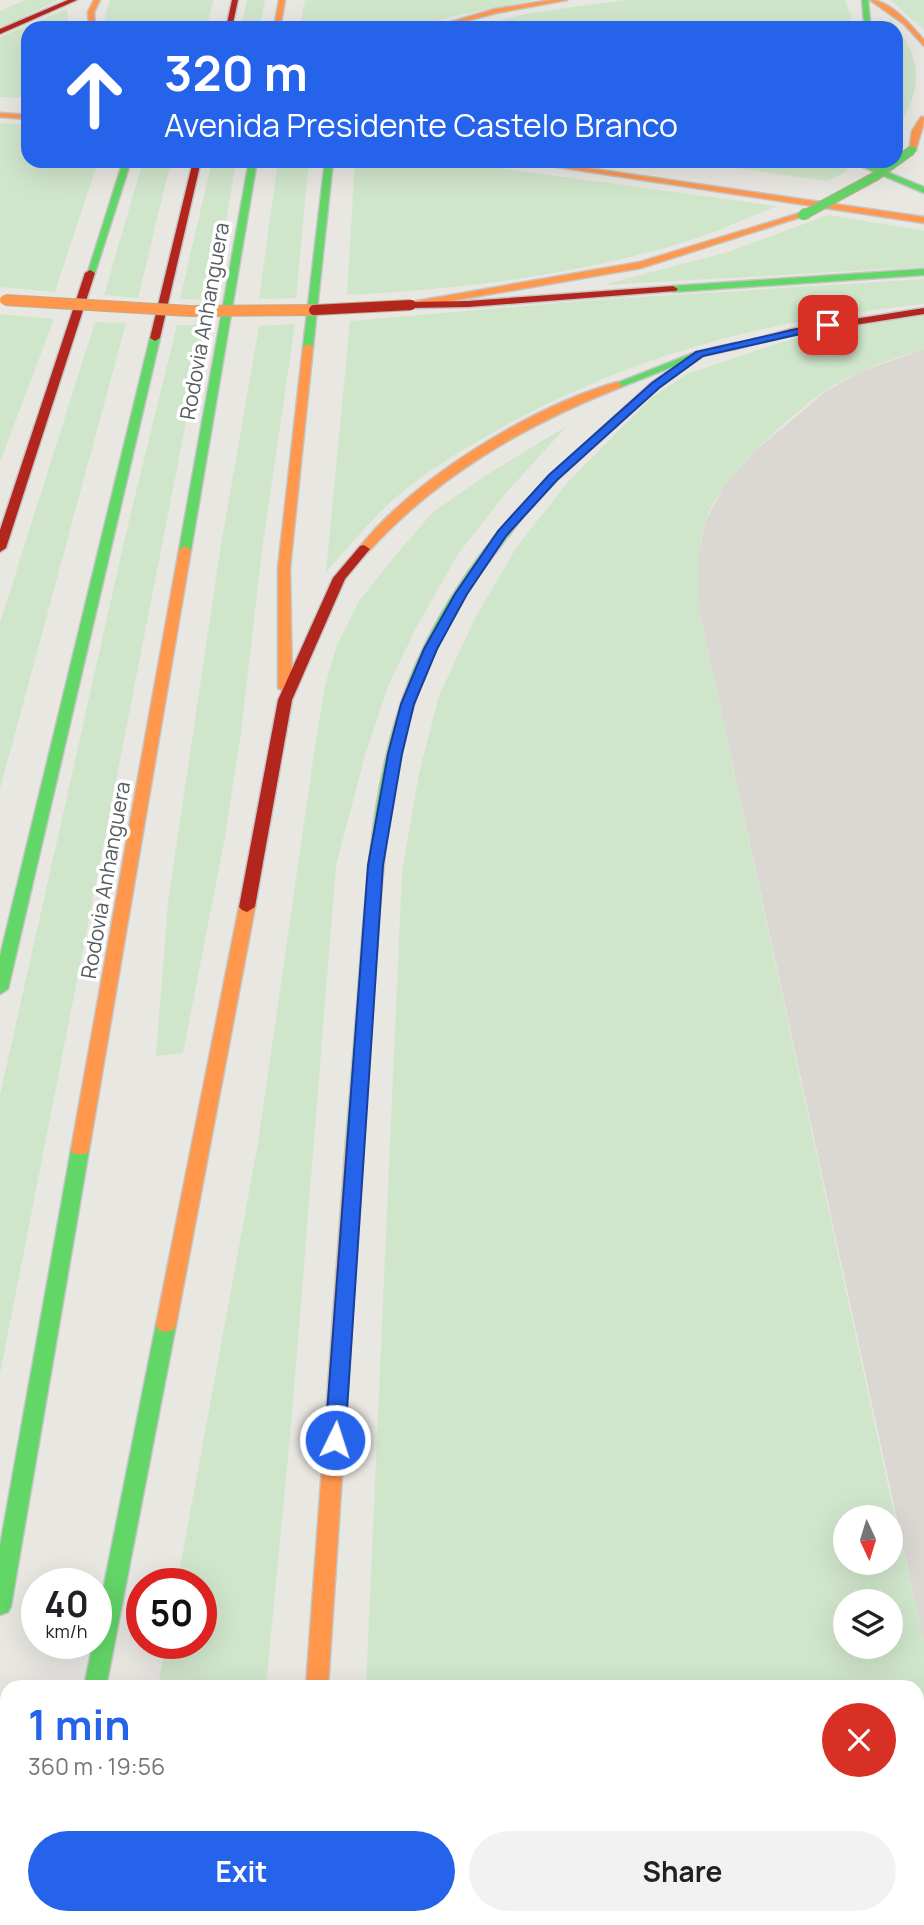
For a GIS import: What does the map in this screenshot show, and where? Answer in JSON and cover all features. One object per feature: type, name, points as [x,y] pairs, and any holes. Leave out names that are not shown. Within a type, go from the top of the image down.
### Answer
[{"type":"main road","points":[[25,21],[74,0]]},
{"type":"main road","points":[[91,21],[90,12],[97,0]]},
{"type":"main road","points":[[230,21],[235,0]]},
{"type":"main road","points":[[278,21],[282,0]]},
{"type":"main road","points":[[458,21],[486,13],[564,0]]},
{"type":"main road","points":[[865,0],[867,21]]},
{"type":"main road","points":[[873,0],[906,23],[924,44]]},
{"type":"main road","points":[[0,32],[21,23]]},
{"type":"main road","points":[[0,103],[21,104]]},
{"type":"main road","points":[[0,115],[21,116]]},
{"type":"main road","points":[[903,157],[918,146],[916,131],[924,119]]},
{"type":"main road","points":[[0,548],[125,168]]},
{"type":"main road","name":"Rodovia Anhanguera","points":[[0,989],[195,168]]},
{"type":"main road","name":"Rodovia Anhanguera","points":[[0,1606],[252,168]]},
{"type":"main road","points":[[96,1680],[219,1057],[285,700],[284,568],[328,168]]},
{"type":"main road","points":[[570,168],[924,220]]},
{"type":"main road","points":[[674,168],[924,205]]},
{"type":"main road","points":[[870,168],[924,190]]},
{"type":"main road","points":[[411,304],[542,284],[641,265],[766,228],[839,197],[887,168]]},
{"type":"main road","points":[[2,299],[97,307],[218,312],[468,304],[924,272]]},
{"type":"main road","points":[[285,700],[340,578],[380,529],[433,484],[494,444],[585,397],[700,354],[791,332],[924,311]]},
{"type":"main road","points":[[317,1680],[375,865],[388,779],[407,704],[461,594],[502,533],[553,478],[614,421],[655,386],[700,354]]},
{"type":"shaded area","points":[[924,349],[924,1643],[903,1547],[903,1505],[894,1505],[699,610],[696,565],[705,522],[725,484],[756,450],[825,392],[860,372]]},
{"type":"green space","points":[[25,0],[59,0],[0,27],[0,11]]},
{"type":"green space","points":[[110,0],[214,0],[208,21],[106,21]]},
{"type":"green space","points":[[247,0],[265,0],[261,21],[242,21]]},
{"type":"green space","points":[[305,0],[535,0],[436,21],[301,21]]},
{"type":"green space","points":[[624,0],[845,0],[851,16],[850,21],[497,21],[531,13]]},
{"type":"green space","points":[[891,0],[924,0],[924,30]]},
{"type":"green space","points":[[67,9],[68,21],[38,21]]},
{"type":"green space","points":[[21,28],[21,98],[0,97],[0,37]]},
{"type":"green space","points":[[903,38],[914,61],[916,74],[912,100],[903,119]]},
{"type":"green space","points":[[0,123],[21,124],[21,168],[96,168],[55,292],[0,287]]},
{"type":"green space","points":[[141,168],[169,168],[138,298],[104,295]]},
{"type":"green space","points":[[210,168],[235,168],[213,300],[180,299]]},
{"type":"green space","points":[[277,168],[308,168],[296,298],[259,299]]},
{"type":"green space","points":[[355,168],[497,168],[777,206],[703,236],[572,270],[437,289],[347,295]]},
{"type":"green space","points":[[736,168],[848,170],[828,181]]},
{"type":"green space","points":[[828,215],[924,231],[924,267],[603,285],[728,252]]},
{"type":"green space","points":[[924,279],[924,304],[814,319],[711,342],[660,357],[561,398],[477,442],[412,484],[383,509],[326,572],[350,321],[594,300]]},
{"type":"green space","points":[[0,314],[54,319],[0,462]]},
{"type":"green space","points":[[924,316],[924,349],[873,367],[825,391],[773,433],[738,470],[711,507],[704,525],[698,588],[699,610],[892,1505],[833,1505],[833,1575],[903,1575],[903,1550],[924,1640],[924,1680],[366,1680],[402,872],[419,773],[439,696],[474,620],[516,548],[568,482],[651,398],[687,374],[782,342],[852,325]]},
{"type":"green space","points":[[95,322],[126,323],[0,789],[0,623]]},
{"type":"green space","points":[[295,324],[262,550],[241,733],[225,837],[183,1053],[156,1056],[168,902],[220,551],[259,326]]},
{"type":"green space","points":[[177,325],[205,325],[0,1374],[0,1095],[126,533]]},
{"type":"green space","points":[[567,426],[506,493],[458,554],[417,626],[389,684],[366,752],[336,865],[292,1415],[267,1680],[159,1680],[163,1659],[217,1659],[217,1568],[180,1568],[258,1143],[325,686],[337,645],[359,601],[433,512],[491,472]]},
{"type":"traffic: fast","points":[[865,0],[867,21]]},
{"type":"traffic: fast","points":[[903,156],[912,150]]},
{"type":"traffic: fast","points":[[90,273],[125,168]]},
{"type":"traffic: fast","points":[[185,550],[252,168]]},
{"type":"traffic: fast","points":[[308,347],[328,168]]},
{"type":"traffic: fast","points":[[870,168],[924,190]]},
{"type":"traffic: fast","points":[[803,215],[887,168]]},
{"type":"traffic: fast","points":[[673,289],[924,272]]},
{"type":"traffic: fast","points":[[0,989],[155,338]]},
{"type":"traffic: fast","points":[[617,385],[700,354]]},
{"type":"traffic: fast","points":[[355,1141],[377,858],[385,796],[398,735],[416,681],[438,631],[467,582],[516,518]]},
{"type":"traffic: fast","points":[[0,1606],[80,1150]]},
{"type":"traffic: fast","points":[[96,1680],[166,1325]]},
{"type":"traffic: slow","points":[[92,21],[91,12],[97,0]]},
{"type":"traffic: slow","points":[[278,21],[282,0]]},
{"type":"traffic: slow","points":[[459,21],[495,11],[564,0]]},
{"type":"traffic: slow","points":[[873,0],[906,23],[924,44]]},
{"type":"traffic: slow","points":[[0,115],[21,116]]},
{"type":"traffic: slow","points":[[912,150],[916,131],[924,119]]},
{"type":"traffic: slow","points":[[570,168],[924,220]]},
{"type":"traffic: slow","points":[[411,305],[641,265],[803,215]]},
{"type":"traffic: slow","points":[[5,300],[190,311],[314,310]]},
{"type":"traffic: slow","points":[[516,518],[553,478],[655,385],[700,354],[735,346]]},
{"type":"traffic: slow","points":[[285,688],[284,568],[308,347]]},
{"type":"traffic: slow","points":[[364,549],[389,522],[447,473],[548,414],[617,385]]},
{"type":"traffic: slow","points":[[80,1150],[185,550]]},
{"type":"traffic: slow","points":[[166,1325],[247,907]]},
{"type":"traffic: slow","points":[[317,1680],[355,1141]]},
{"type":"traffic: jam","points":[[25,21],[74,0]]},
{"type":"traffic: jam","points":[[230,21],[235,0]]},
{"type":"traffic: jam","points":[[0,32],[21,23]]},
{"type":"traffic: jam","points":[[155,338],[195,168]]},
{"type":"traffic: jam","points":[[0,548],[90,273]]},
{"type":"traffic: jam","points":[[411,305],[468,304],[673,289]]},
{"type":"traffic: jam","points":[[314,310],[411,305]]},
{"type":"traffic: jam","points":[[735,346],[791,332],[924,311]]},
{"type":"traffic: jam","points":[[247,907],[285,700],[339,578],[364,549]]},
{"type":"route","points":[[335,1440],[375,865],[388,779],[407,704],[430,649],[461,594],[502,533],[553,478],[655,386],[700,354],[828,325]]}]
